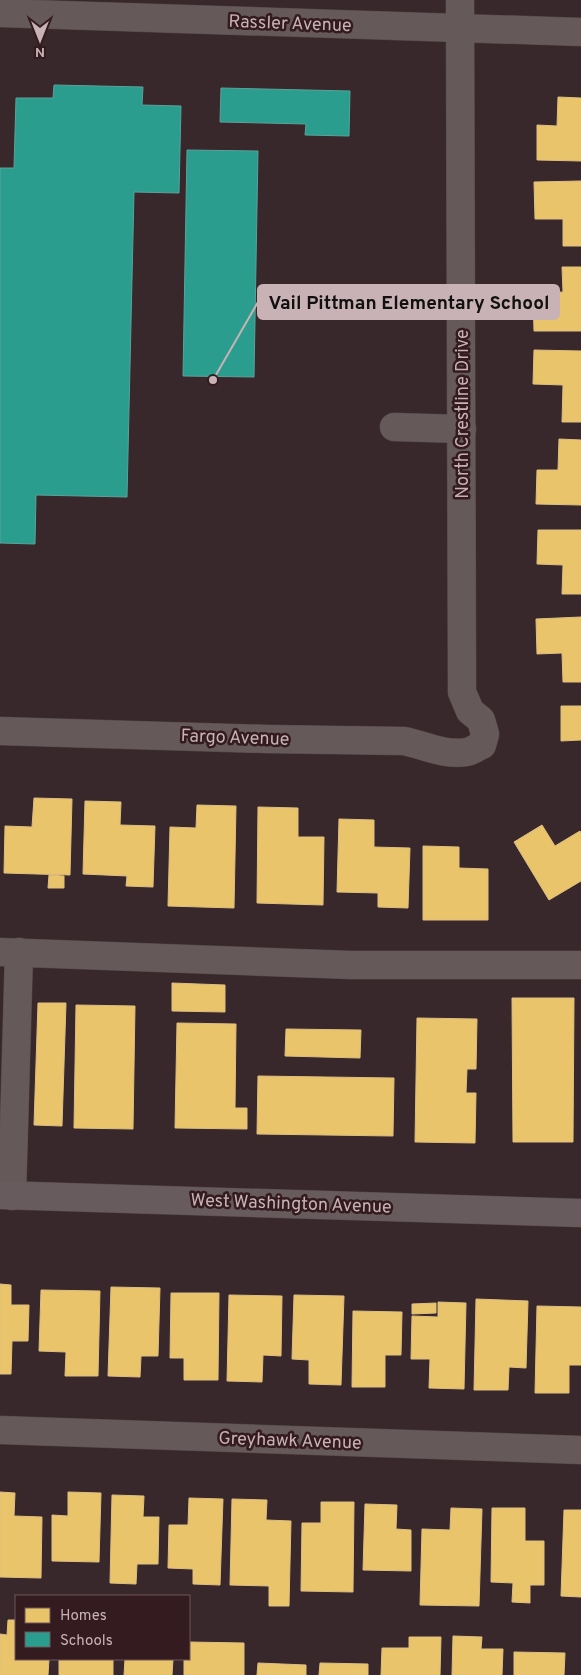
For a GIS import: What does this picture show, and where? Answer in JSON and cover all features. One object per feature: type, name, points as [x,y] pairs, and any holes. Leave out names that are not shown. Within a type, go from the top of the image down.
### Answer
[{"type":"main road","name":"West Washington Avenue","points":[[6,1195],[581,1213]]},
{"type":"street","name":"North Crestline Drive","points":[[460,0],[462,692],[470,711],[481,720],[485,734],[482,745],[468,752]]},
{"type":"street","name":"Rassler Avenue","points":[[0,13],[581,32]]},
{"type":"street","points":[[394,427],[462,429]]},
{"type":"street","name":"Fargo Avenue","points":[[0,730],[267,739],[404,741],[422,744],[440,751],[468,752]]},
{"type":"street","points":[[6,1195],[9,952],[351,965],[581,965]]},
{"type":"street","name":"Greyhawk Avenue","points":[[0,1430],[581,1450]]},
{"type":"building: Homes","points":[[558,97],[581,98],[581,161],[537,160],[537,125],[557,126]]},
{"type":"building: Homes","points":[[581,181],[581,246],[563,246],[563,219],[535,219],[534,182]]},
{"type":"building: Homes","points":[[562,267],[581,267],[581,331],[534,331],[533,293],[563,292]]},
{"type":"building: Homes","points":[[534,350],[581,351],[581,422],[562,422],[563,385],[533,384]]},
{"type":"building: Homes","points":[[559,439],[581,440],[581,505],[536,504],[537,470],[558,470]]},
{"type":"building: Homes","points":[[538,530],[581,530],[581,594],[562,594],[563,565],[537,564]]},
{"type":"building: Homes","points":[[581,617],[581,682],[563,682],[562,653],[537,654],[536,619]]},
{"type":"building: Homes","points":[[561,706],[581,706],[581,740],[561,741]]},
{"type":"building: Homes","points":[[34,798],[72,799],[70,875],[4,873],[5,826],[32,827]]},
{"type":"building: Homes","points":[[85,801],[121,802],[120,825],[155,826],[153,887],[126,886],[127,876],[83,874]]},
{"type":"building: Homes","points":[[197,805],[236,806],[234,908],[168,906],[170,827],[196,828]]},
{"type":"building: Homes","points":[[258,807],[298,808],[298,837],[324,837],[323,905],[257,903]]},
{"type":"building: Homes","points":[[339,819],[374,820],[374,847],[410,848],[408,908],[378,907],[378,893],[337,892]]},
{"type":"building: Homes","points":[[542,825],[555,846],[580,831],[581,833],[581,881],[549,900],[514,842]]},
{"type":"building: Homes","points":[[423,846],[459,847],[459,868],[488,869],[488,920],[423,920]]},
{"type":"building: Homes","points":[[49,875],[64,876],[64,888],[48,888]]},
{"type":"building: Homes","points":[[172,983],[225,985],[225,1012],[172,1011]]},
{"type":"building: Homes","points":[[512,998],[574,998],[573,1142],[513,1142]]},
{"type":"building: Homes","points":[[38,1003],[66,1003],[62,1126],[34,1125]]},
{"type":"building: Homes","points":[[76,1005],[135,1006],[133,1129],[74,1128]]},
{"type":"building: Homes","points":[[417,1018],[477,1019],[476,1069],[467,1069],[466,1093],[476,1093],[475,1143],[415,1142]]},
{"type":"building: Homes","points":[[177,1023],[236,1024],[235,1108],[247,1108],[247,1129],[175,1128]]},
{"type":"building: Homes","points":[[286,1029],[361,1030],[360,1058],[285,1056]]},
{"type":"building: Homes","points":[[258,1076],[394,1078],[393,1136],[257,1134]]},
{"type":"building: Homes","points":[[0,1284],[11,1285],[11,1305],[29,1305],[28,1341],[12,1341],[11,1374],[0,1374]]},
{"type":"building: Homes","points":[[111,1287],[160,1288],[158,1356],[141,1356],[140,1377],[108,1376]]},
{"type":"building: Homes","points":[[41,1290],[100,1291],[98,1376],[65,1376],[66,1352],[39,1351]]},
{"type":"building: Homes","points":[[171,1293],[219,1293],[218,1380],[184,1380],[184,1358],[170,1358]]},
{"type":"building: Homes","points":[[229,1295],[282,1296],[281,1356],[263,1355],[262,1382],[227,1381]]},
{"type":"building: Homes","points":[[294,1295],[344,1296],[341,1385],[309,1384],[309,1360],[292,1359]]},
{"type":"building: Homes","points":[[476,1299],[528,1301],[526,1368],[509,1367],[508,1390],[474,1390]]},
{"type":"building: Homes","points":[[438,1302],[466,1303],[464,1389],[429,1388],[430,1359],[411,1359],[412,1316],[438,1317]]},
{"type":"building: Homes","points":[[436,1303],[436,1313],[412,1314],[412,1304]]},
{"type":"building: Homes","points":[[537,1306],[581,1307],[581,1365],[569,1365],[569,1393],[535,1393]]},
{"type":"building: Homes","points":[[353,1311],[402,1312],[401,1355],[385,1355],[385,1387],[352,1387]]},
{"type":"building: Homes","points":[[0,1492],[15,1493],[14,1516],[42,1517],[41,1578],[0,1577]]},
{"type":"building: Homes","points":[[68,1492],[101,1493],[99,1562],[52,1561],[52,1515],[68,1516]]},
{"type":"building: Homes","points":[[112,1495],[144,1496],[143,1517],[159,1517],[158,1564],[137,1564],[136,1584],[110,1583]]},
{"type":"building: Homes","points":[[189,1498],[223,1499],[220,1585],[193,1584],[193,1569],[168,1568],[169,1525],[188,1525]]},
{"type":"building: Homes","points":[[232,1499],[267,1500],[266,1520],[291,1521],[289,1606],[269,1606],[269,1586],[230,1585]]},
{"type":"building: Homes","points":[[321,1502],[354,1502],[353,1592],[301,1591],[302,1523],[321,1523]]},
{"type":"building: Homes","points":[[365,1504],[397,1505],[396,1529],[411,1530],[411,1571],[363,1570]]},
{"type":"building: Homes","points":[[451,1508],[482,1509],[479,1606],[420,1605],[422,1529],[450,1530]]},
{"type":"building: Homes","points":[[492,1508],[525,1508],[525,1541],[544,1541],[544,1585],[530,1585],[530,1603],[512,1602],[513,1583],[491,1582]]},
{"type":"building: Homes","points":[[564,1510],[581,1510],[581,1597],[561,1596]]},
{"type":"building: Homes","points":[[8,1620],[15,1620],[15,1660],[49,1660],[48,1675],[0,1675],[0,1634],[7,1635]]},
{"type":"building: Homes","points":[[453,1636],[482,1637],[481,1649],[503,1649],[502,1675],[452,1675]]},
{"type":"building: Homes","points":[[409,1637],[441,1637],[440,1675],[381,1675],[382,1648],[409,1648]]},
{"type":"building: Homes","points":[[190,1642],[244,1643],[244,1675],[184,1675],[184,1660],[190,1660]]},
{"type":"building: Homes","points":[[514,1652],[565,1653],[564,1675],[514,1675]]},
{"type":"building: Homes","points":[[59,1660],[113,1660],[113,1675],[59,1675]]},
{"type":"building: Homes","points":[[125,1660],[173,1660],[172,1675],[124,1675]]},
{"type":"building: Homes","points":[[258,1663],[306,1665],[306,1675],[257,1675]]},
{"type":"building: Homes","points":[[320,1663],[368,1664],[368,1675],[319,1675]]},
{"type":"building: Schools","points":[[54,85],[143,87],[142,105],[181,106],[179,193],[134,192],[127,497],[36,495],[35,544],[0,543],[0,168],[14,168],[16,98],[53,98]]},
{"type":"building: Schools","points":[[221,88],[350,91],[349,136],[305,135],[306,124],[220,122]]},
{"type":"building: Schools","points":[[187,150],[258,151],[254,377],[183,376]]},
{"type":"place","name":"Vail Pittman Elementary School","points":[[213,380]]}]
